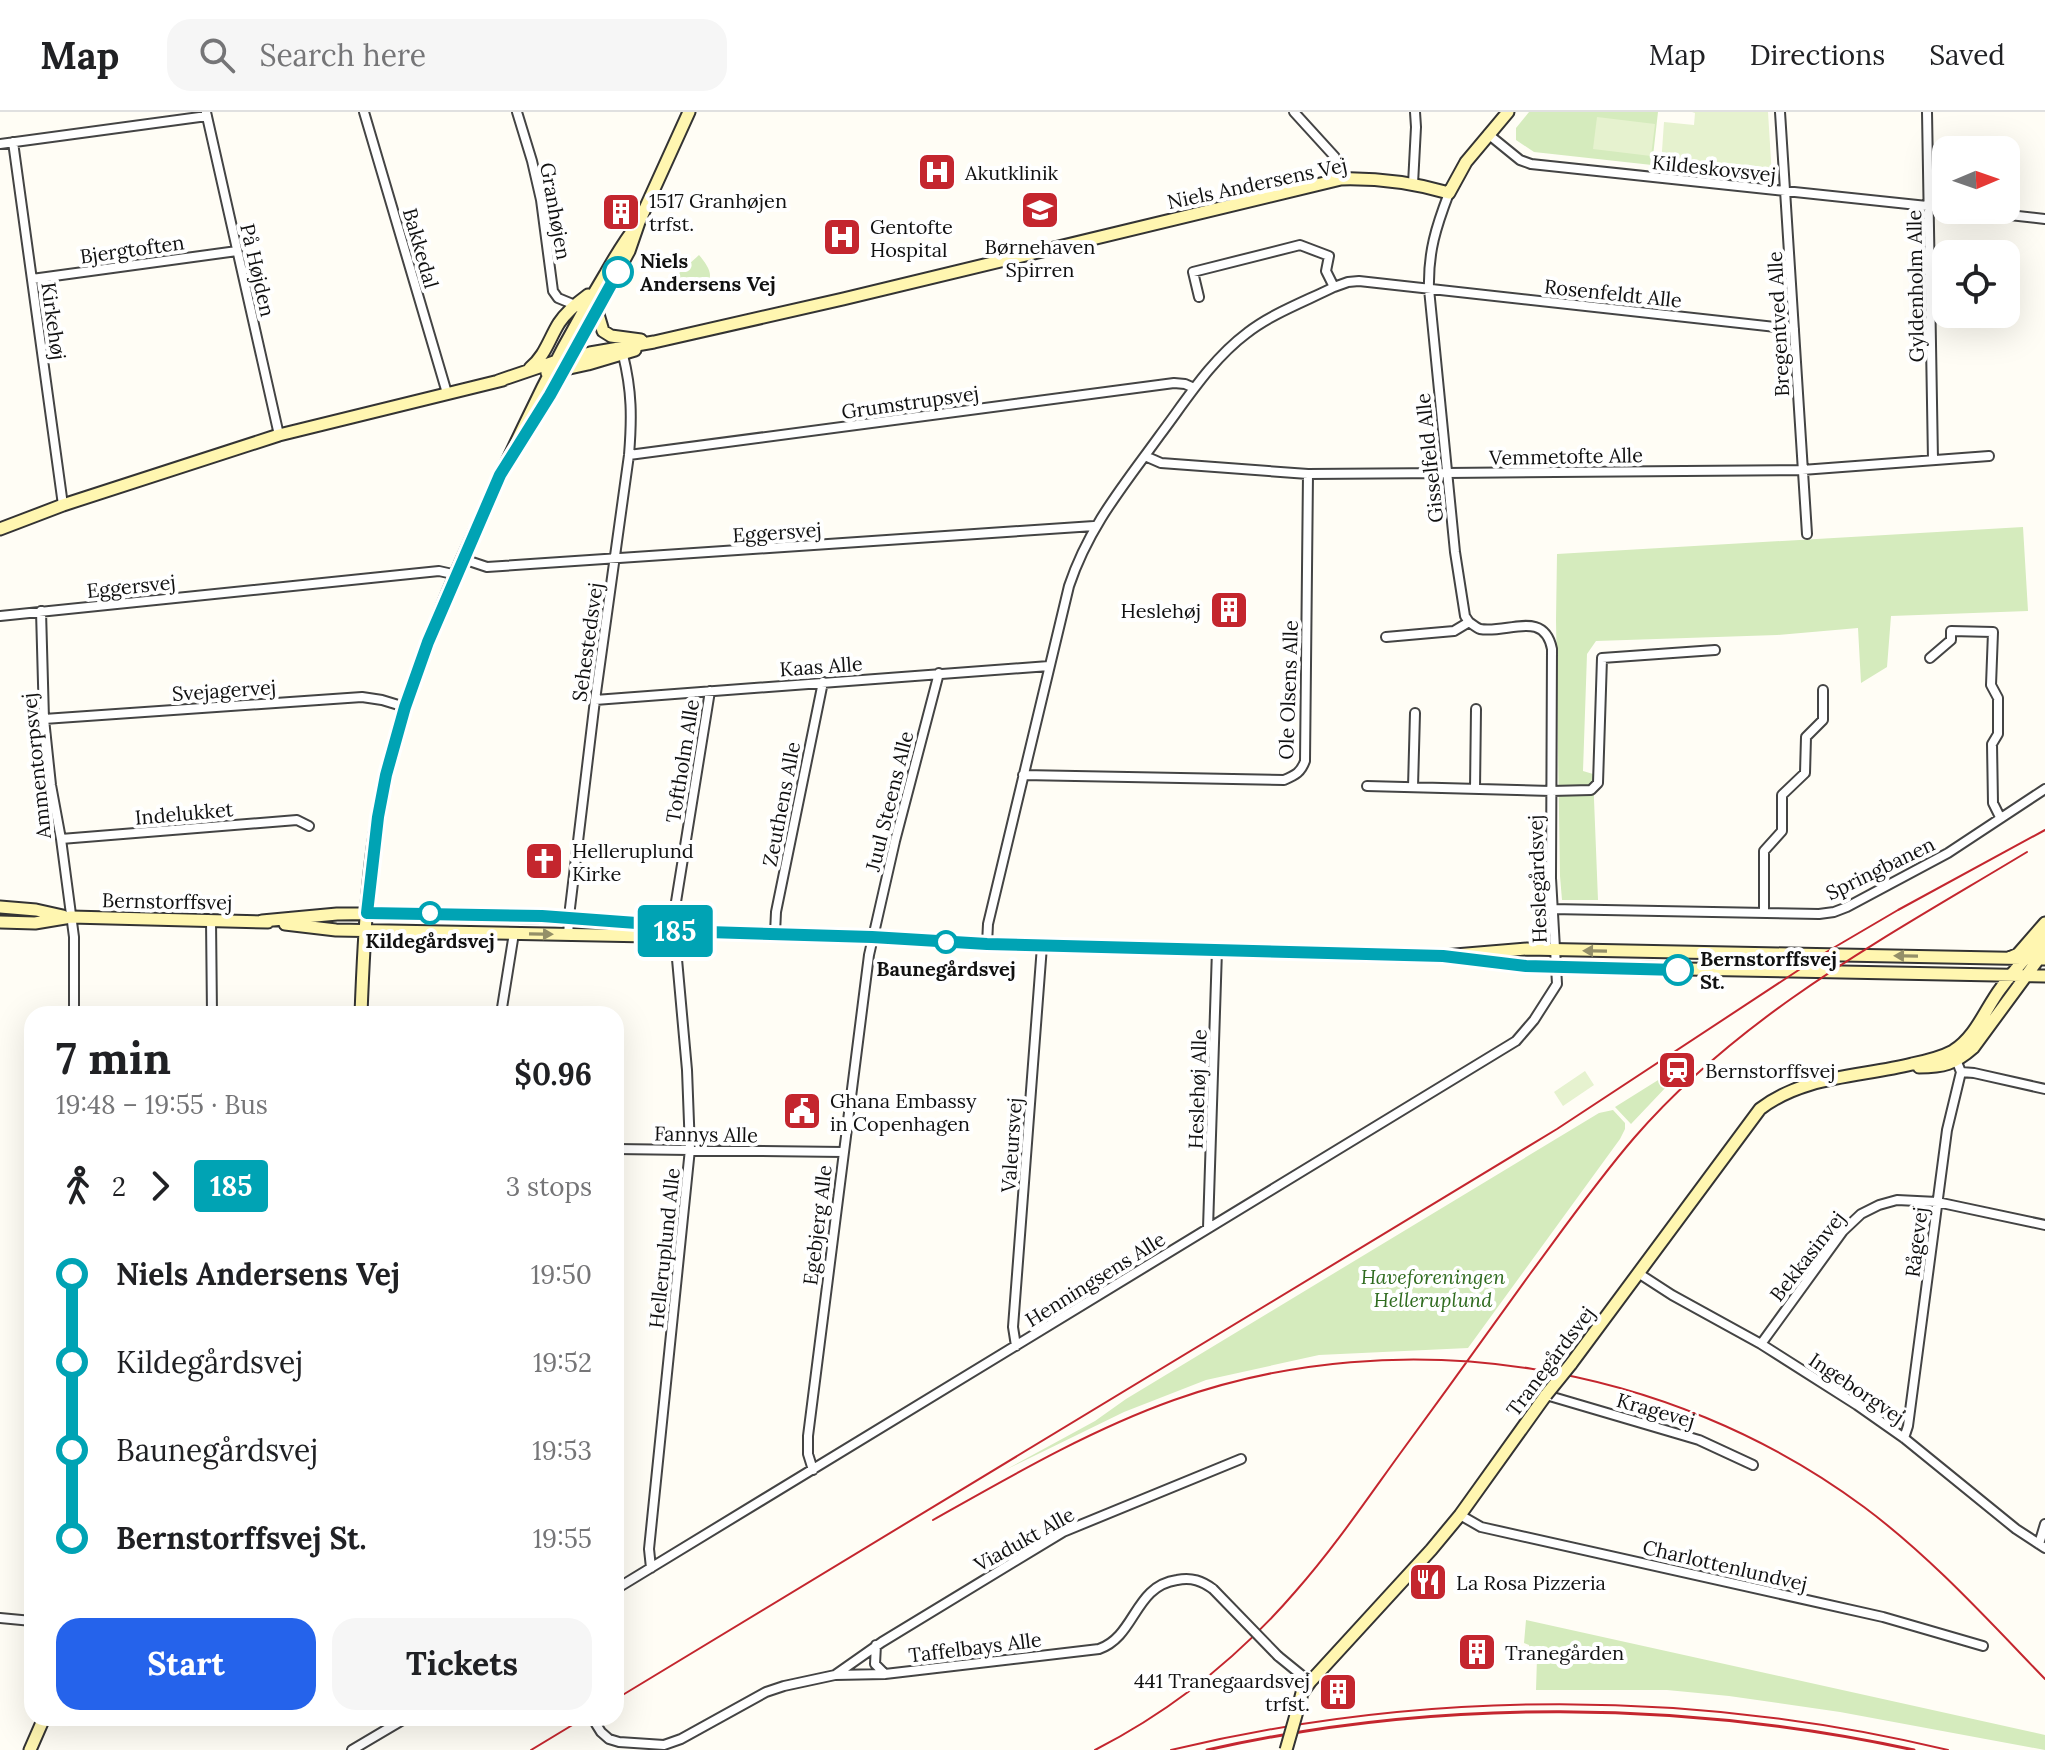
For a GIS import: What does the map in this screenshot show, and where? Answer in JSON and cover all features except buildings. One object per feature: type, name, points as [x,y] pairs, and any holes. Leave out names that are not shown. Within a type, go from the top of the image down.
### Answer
[{"type":"street","name":"Bakkedal","points":[[364,112],[447,393]]},
{"type":"street","name":"Granhøjen","points":[[517,112],[541,200],[553,291],[558,298],[575,305]]},
{"type":"street","points":[[571,358],[629,251],[689,112]]},
{"type":"street","points":[[1294,112],[1335,157],[1341,179]]},
{"type":"street","points":[[1413,184],[1415,112]]},
{"type":"street","points":[[987,944],[988,924],[1069,586],[1094,526],[1221,354],[1250,330],[1348,282],[1429,289],[1428,267],[1434,233],[1449,193],[1466,162],[1508,112]]},
{"type":"street","name":"Bregentved Alle","points":[[1780,112],[1807,534]]},
{"type":"street","name":"Gyldenholm Alle","points":[[1927,112],[1933,460]]},
{"type":"street","points":[[0,144],[207,114]]},
{"type":"street","name":"På Højden","points":[[207,114],[279,435]]},
{"type":"street","name":"Kildeskovsvej","points":[[1488,134],[1520,160],[1531,164],[1930,206]]},
{"type":"street","name":"Kirkehøj","points":[[13,142],[63,505]]},
{"type":"street","name":"Niels Andersens Vej","points":[[498,381],[556,368],[571,358],[620,346],[654,342],[1341,179],[1413,184],[1449,193]]},
{"type":"street","points":[[2020,216],[2045,219]]},
{"type":"street","points":[[361,1006],[362,959],[382,797],[405,707],[428,642],[500,475],[592,293],[639,222]]},
{"type":"street","points":[[1199,297],[1193,272],[1300,245],[1329,256],[1326,271],[1334,287]]},
{"type":"street","name":"Bjergtoften","points":[[32,279],[237,251]]},
{"type":"street","name":"Rosenfeldt Alle","points":[[1429,289],[1794,329]]},
{"type":"street","name":"Gisselfeld Alle","points":[[1429,289],[1455,552],[1465,616],[1469,622]]},
{"type":"street","points":[[524,373],[538,362],[559,323],[575,305],[592,293]]},
{"type":"street","points":[[597,311],[603,331],[620,346],[654,342]]},
{"type":"street","name":"Niels Andersens Vej","points":[[0,529],[63,505],[279,435],[556,368],[620,346]]},
{"type":"street","name":"Sehestedsvej","points":[[568,935],[595,700],[629,455],[632,416],[630,383],[620,346]]},
{"type":"street","name":"Grumstrupsvej","points":[[629,455],[1174,383],[1194,388]]},
{"type":"street","name":"Vemmetofte Alle","points":[[1145,456],[1161,463],[1308,474],[1802,470],[1989,456]]},
{"type":"street","name":"Ole Olsens Alle","points":[[1023,775],[1284,780],[1302,770],[1305,761],[1308,474]]},
{"type":"street","name":"Eggersvej","points":[[463,559],[487,567],[1094,526]]},
{"type":"street","name":"Eggersvej","points":[[0,616],[439,571],[457,575]]},
{"type":"street","name":"Ammentorpsvej","points":[[41,611],[44,719],[74,937],[74,1006]]},
{"type":"street","points":[[1386,637],[1454,631],[1469,622]]},
{"type":"street","name":"Heslegårdsvej","points":[[1469,622],[1480,629],[1531,626],[1539,628],[1550,639],[1551,909],[1556,967]]},
{"type":"street","points":[[1930,658],[1951,640],[1951,631],[1993,632],[1991,685],[1998,698],[1998,734],[1992,744],[1993,803],[2000,817]]},
{"type":"street","name":"Heslegårdsvej","points":[[1551,791],[1591,790],[1598,783],[1602,658],[1715,650]]},
{"type":"street","name":"Kaas Alle","points":[[595,700],[1049,666]]},
{"type":"street","name":"Juul Steens Alle","points":[[872,937],[939,673]]},
{"type":"street","name":"Zeuthens Alle","points":[[775,933],[776,912],[823,682]]},
{"type":"street","points":[[1764,912],[1764,851],[1782,831],[1782,795],[1805,773],[1806,737],[1823,720],[1823,690]]},
{"type":"street","name":"Toftholm Alle","points":[[676,931],[675,908],[710,691]]},
{"type":"street","name":"Svejagervej","points":[[44,719],[362,697],[405,707]]},
{"type":"street","points":[[1475,789],[1476,709]]},
{"type":"street","points":[[1413,787],[1415,713]]},
{"type":"street","points":[[1367,786],[1551,791]]},
{"type":"street","name":"Springbanen","points":[[1551,909],[1834,912],[1948,853],[2045,789]]},
{"type":"street","name":"Indelukket","points":[[61,839],[297,820],[309,826]]},
{"type":"street","name":"Bernstorffsvej","points":[[0,907],[71,917],[262,921],[367,913],[569,918],[650,924],[676,931]]},
{"type":"street","name":"Bernstorffsvej","points":[[0,922],[35,923],[71,917]]},
{"type":"street","points":[[211,920],[212,1006]]},
{"type":"street","name":"Bernstorffsvej","points":[[262,921],[336,930],[649,936],[676,931],[775,933],[1042,946],[1443,956],[1526,966],[2045,976]]},
{"type":"street","points":[[2009,958],[2018,954],[2045,923]]},
{"type":"street","name":"Helleruplund Alle","points":[[651,1568],[649,1549],[690,1149],[676,931]]},
{"type":"street","points":[[502,1006],[514,933]]},
{"type":"street","name":"Egebjerg Alle","points":[[813,1470],[808,1454],[808,1436],[872,937]]},
{"type":"street","points":[[2045,937],[2038,957],[2011,975],[1996,994],[1972,1033],[1959,1047],[1956,1061],[1974,1073],[2045,1089]]},
{"type":"street","name":"Valeursvej","points":[[1016,1346],[1013,1327],[1042,946]]},
{"type":"street","name":"Bernstorffsvej","points":[[1443,956],[1527,949],[2038,957]]},
{"type":"street","name":"Heslehøj Alle","points":[[1208,1228],[1217,950]]},
{"type":"street","name":"Tranegårdsvej","points":[[1286,1750],[1302,1693],[1310,1682],[1460,1515],[1760,1109],[1800,1086],[1938,1058],[1956,1061],[1982,1038],[2038,957]]},
{"type":"street","name":"Henningsens Alle","points":[[624,1584],[1516,1041],[1556,987],[1556,967]]},
{"type":"street","name":"Rågevej","points":[[1904,1438],[1956,1061]]},
{"type":"street","name":"Fannys Alle","points":[[624,1149],[843,1152]]},
{"type":"street","name":"Bekkasinvej","points":[[1761,1344],[1843,1231],[1861,1214],[1879,1205],[1897,1200],[1937,1202],[2045,1225]]},
{"type":"street","name":"Ingeborgvej","points":[[1638,1273],[1761,1344],[1857,1405],[2042,1546]]},
{"type":"street","name":"Kragevej","points":[[1546,1395],[1699,1440],[1753,1465]]},
{"type":"street","name":"Viadukt Alle","points":[[835,1675],[876,1645],[1063,1532],[1241,1459]]},
{"type":"street","name":"Charlottenlundvej","points":[[1460,1515],[1481,1527],[1883,1617],[1983,1646]]},
{"type":"street","points":[[2042,1546],[2045,1524]]},
{"type":"street","name":"Taffelbays Alle","points":[[597,1726],[609,1739],[619,1742],[664,1745],[681,1739],[766,1692],[784,1686],[835,1675],[885,1674],[1099,1649],[1118,1638],[1148,1594],[1162,1584],[1191,1579],[1213,1589],[1278,1656],[1310,1682]]},
{"type":"street","points":[[0,1618],[24,1620]]},
{"type":"street","points":[[876,1645],[875,1664],[885,1674]]},
{"type":"street","points":[[30,1750],[40,1726]]},
{"type":"street","points":[[352,1750],[392,1726]]},
{"type":"green space","points":[[1529,112],[1658,112],[1652,165],[1534,152],[1516,140],[1516,128]]},
{"type":"green space","points":[[1692,112],[1768,112],[1772,177],[1661,165],[1664,122],[1694,125],[1695,113]]},
{"type":"green space","points":[[1597,117],[1655,124],[1651,156],[1593,149]]},
{"type":"green space","points":[[699,255],[710,274],[707,282],[694,287],[677,275]]},
{"type":"green space","points":[[2023,527],[2028,611],[1891,616],[1887,667],[1861,683],[1858,628],[1777,635],[1596,641],[1587,654],[1583,771],[1593,774],[1598,900],[1562,900],[1557,554]]},
{"type":"green space","points":[[1585,1071],[1594,1085],[1563,1106],[1554,1092]]},
{"type":"green space","points":[[1663,1077],[1668,1085],[1631,1124],[1615,1107]]},
{"type":"green space","name":"Haveforeningen Helleruplund","points":[[1613,1110],[1625,1123],[1620,1139],[1468,1348],[1319,1355],[1206,1380],[1124,1412],[1005,1470],[1095,1421],[1126,1399],[1599,1113]]},
{"type":"green space","points":[[1526,1620],[2045,1735],[2045,1750],[1840,1712],[1729,1696],[1667,1690],[1536,1690],[1537,1658],[1530,1654],[1529,1645],[1524,1643]]},
{"type":"tram line","points":[[624,1694],[1557,1129],[1823,954],[2045,830]]},
{"type":"tram line","points":[[1095,1750],[1150,1718],[1202,1681],[1251,1639],[1295,1592],[1348,1525],[1594,1188],[1676,1093],[1721,1052],[1819,980],[2027,852]]},
{"type":"tram line","points":[[933,1520],[1112,1425],[1174,1400],[1261,1375],[1351,1362],[1441,1360],[1531,1369],[1620,1388],[1706,1418],[1788,1457],[1889,1526],[1958,1589],[2045,1679]]},
{"type":"tram line","points":[[1171,1750],[1267,1730],[1364,1716],[1461,1707],[1560,1704],[1658,1707],[1755,1716],[1852,1730],[1948,1750]]},
{"type":"tram line","points":[[531,1750],[571,1726]]},
{"type":"railway","points":[[1207,1750],[1294,1733],[1382,1721],[1471,1714],[1560,1712],[1649,1714],[1738,1722],[1914,1750]]},
{"type":"bus line","name":"185","points":[[618,272],[550,395],[500,475],[428,642],[386,775],[367,913],[542,916],[650,924],[676,931],[987,944],[1443,956],[1526,966],[1678,970]]},
{"type":"place","name":"Akutklinik","points":[[937,172]]},
{"type":"place","name":"Børnehaven Spirren","points":[[1040,210]]},
{"type":"place","name":"1517 Granhøjen trfst.","points":[[621,212]]},
{"type":"place","name":"Gentofte Hospital","points":[[842,237]]},
{"type":"place","name":"Niels Andersens Vej","points":[[618,272]]},
{"type":"place","name":"Heslehøj","points":[[1229,610]]},
{"type":"place","name":"Helleruplund Kirke","points":[[544,861]]},
{"type":"place","name":"Kildegårdsvej","points":[[430,913]]},
{"type":"place","name":"Baunegårdsvej","points":[[946,942]]},
{"type":"place","name":"Bernstorffsvej St.","points":[[1678,970]]},
{"type":"place","name":"Bernstorffsvej","points":[[1677,1070]]},
{"type":"place","name":"Ghana Embassy in Copenhagen","points":[[802,1111]]},
{"type":"place","name":"La Rosa Pizzeria","points":[[1428,1582]]},
{"type":"place","name":"Tranegården","points":[[1477,1652]]},
{"type":"place","name":"441 Tranegaardsvej trfst.","points":[[1338,1692]]}]
